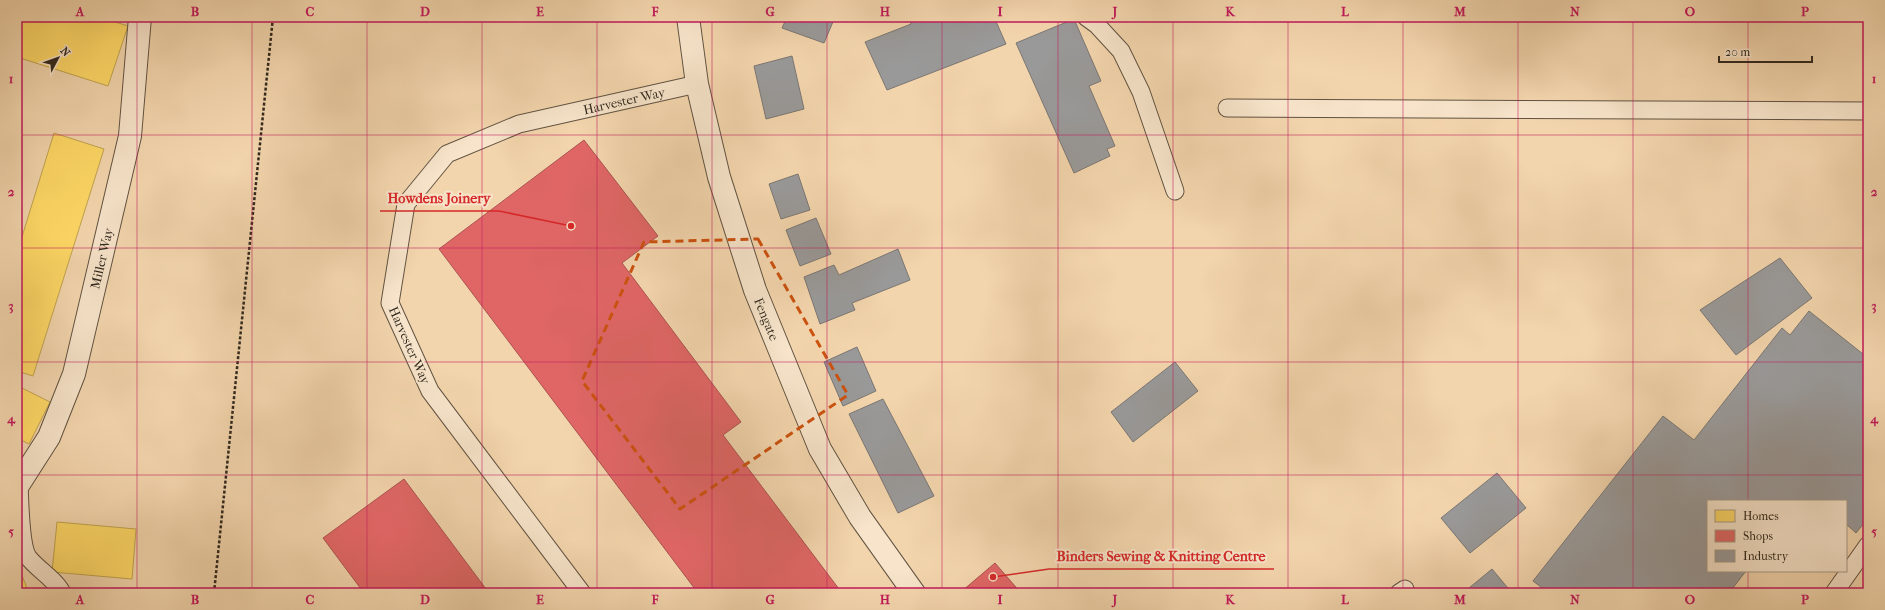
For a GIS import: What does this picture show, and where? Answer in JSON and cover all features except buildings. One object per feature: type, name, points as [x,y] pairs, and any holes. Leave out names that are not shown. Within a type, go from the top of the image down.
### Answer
[{"type":"street","name":"Miller Way","points":[[18,486],[49,437],[74,374],[130,136],[140,17]]},
{"type":"street","name":"Fengate","points":[[688,17],[697,84],[720,177],[755,290],[820,449],[860,517],[914,593]]},
{"type":"lane","points":[[1086,17],[1097,25],[1122,51],[1140,92],[1175,191]]},
{"type":"lane","name":"Harvester Way","points":[[582,593],[430,391],[390,303],[406,204],[447,154],[519,124],[697,84]]},
{"type":"lane","points":[[1228,108],[1868,111]]},
{"type":"lane","points":[[18,486],[22,528],[27,556],[39,570],[60,588],[62,593]]},
{"type":"lane","points":[[1834,593],[1868,545]]},
{"type":"path","points":[[214,593],[273,17]]},
{"type":"highlighted area","points":[[758,239],[848,395],[680,509],[582,381],[644,242]]},
{"type":"place","name":"Howdens Joinery","points":[[571,226]]},
{"type":"place","name":"Binders Sewing & Knitting Centre","points":[[993,577]]}]
